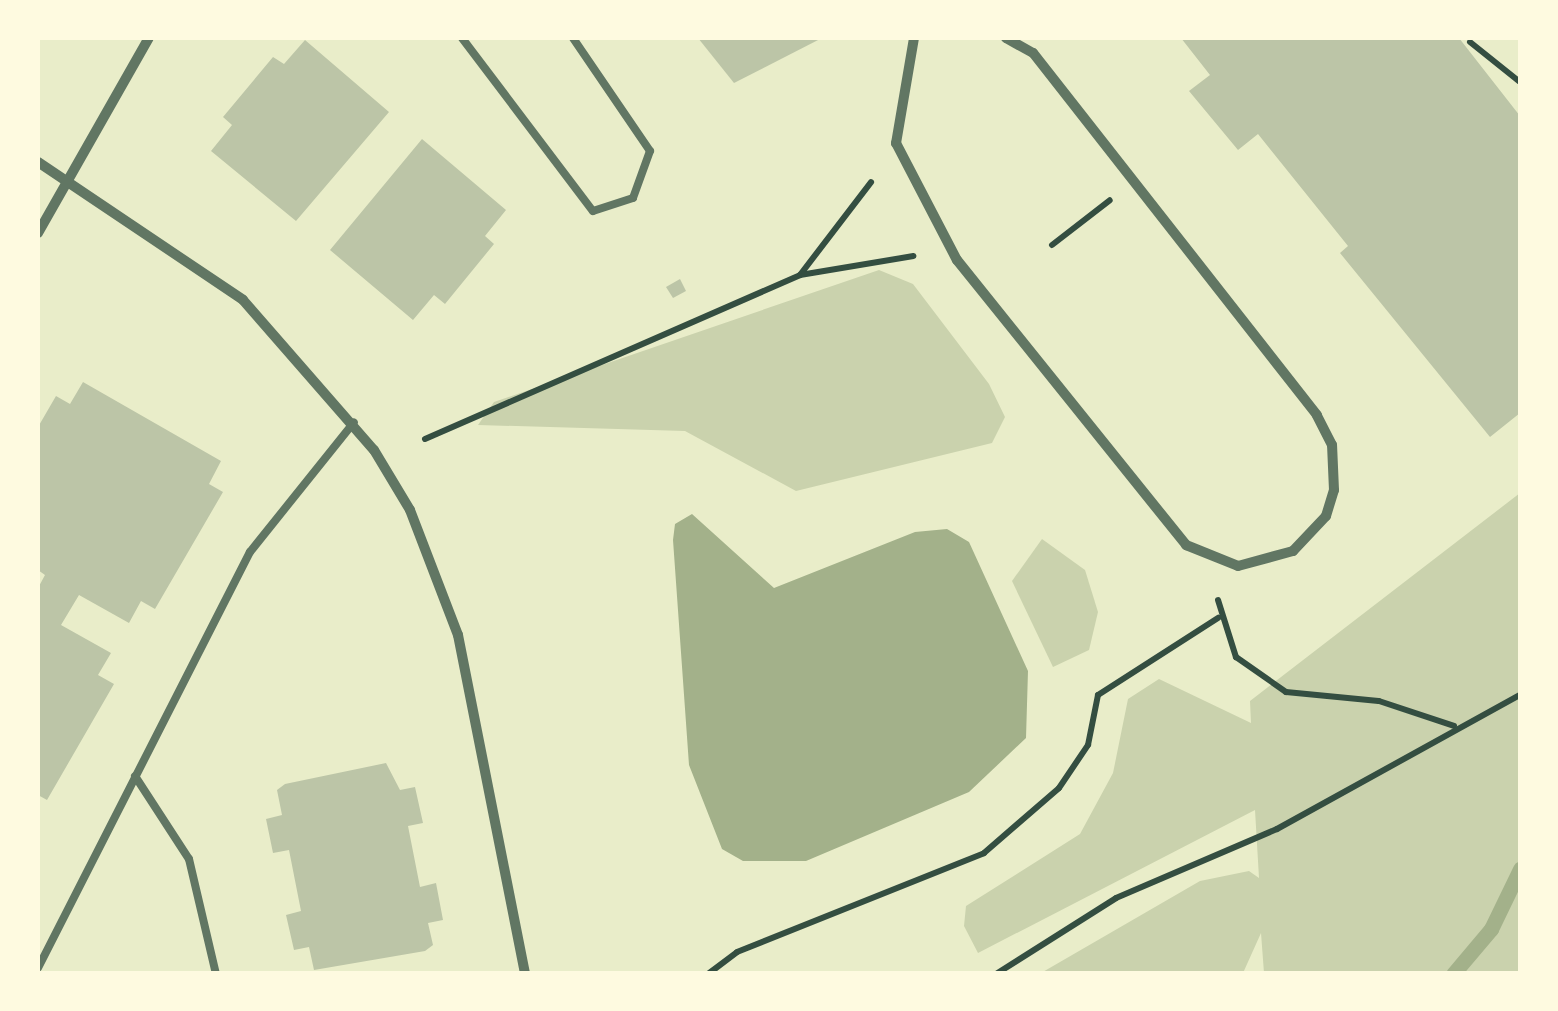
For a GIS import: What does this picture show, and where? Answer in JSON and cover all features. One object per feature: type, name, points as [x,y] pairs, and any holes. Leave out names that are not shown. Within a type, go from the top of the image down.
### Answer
[{"type":"street","points":[[38,232],[149,38]]},
{"type":"street","points":[[914,38],[896,144],[957,260],[1186,544],[1238,566],[1293,551],[1326,516],[1334,490],[1332,445],[1317,415],[1033,53],[1006,38]]},
{"type":"street","points":[[38,162],[243,300],[354,422],[410,510],[458,635],[526,974]]},
{"type":"lane","points":[[462,38],[471,44],[593,211],[633,198],[650,151],[573,38]]},
{"type":"lane","points":[[471,44],[480,38]]},
{"type":"lane","points":[[38,968],[250,552],[354,422]]},
{"type":"lane","points":[[135,776],[189,859],[216,974]]},
{"type":"path","points":[[1470,42],[1520,82]]},
{"type":"path","points":[[800,275],[871,182]]},
{"type":"path","points":[[1052,245],[1112,198]]},
{"type":"path","points":[[425,439],[800,275],[913,256]]},
{"type":"path","points":[[1218,600],[1218,618],[1236,657],[1286,692],[1410,708],[1455,726]]},
{"type":"path","points":[[708,974],[737,952],[998,844],[1026,824],[1088,745],[1098,694],[1218,618]]},
{"type":"path","points":[[996,974],[1116,898],[1277,829],[1455,726],[1520,695]]},
{"type":"shaded area","points":[[879,270],[913,284],[989,384],[1005,417],[992,443],[796,491],[685,431],[478,425],[494,402]]},
{"type":"shaded area","points":[[1520,493],[1520,973],[1264,973],[1261,933],[1243,973],[1041,973],[1200,881],[1249,871],[1259,878],[1255,810],[978,953],[964,926],[966,906],[1080,834],[1113,773],[1128,699],[1159,679],[1251,723],[1250,701]]},
{"type":"shaded area","points":[[692,514],[774,588],[915,532],[947,529],[969,542],[1028,671],[1026,738],[969,792],[806,861],[743,861],[722,849],[689,765],[673,540],[675,524]]},
{"type":"shaded area","points":[[1042,539],[1085,570],[1098,612],[1089,650],[1053,667],[1012,581]]},
{"type":"building","points":[[698,38],[822,38],[734,83]]},
{"type":"building","points":[[1181,38],[1459,38],[1520,116],[1520,413],[1490,437],[1340,253],[1348,246],[1258,134],[1238,150],[1189,91],[1210,75]]},
{"type":"building","points":[[305,40],[389,112],[296,221],[211,151],[232,125],[223,117],[273,57],[284,64]]},
{"type":"building","points":[[422,139],[506,210],[485,236],[494,244],[445,304],[434,295],[413,320],[330,250]]},
{"type":"building","points":[[680,279],[686,291],[673,298],[666,287]]},
{"type":"building","points":[[83,382],[221,461],[209,484],[223,492],[155,609],[141,601],[129,623],[79,595],[61,625],[111,653],[98,675],[114,684],[47,800],[38,795],[38,588],[45,575],[38,570],[38,427],[56,396],[70,404]]},
{"type":"building","points":[[386,763],[400,790],[415,787],[423,823],[408,826],[420,887],[436,883],[443,920],[428,923],[433,945],[425,951],[314,970],[309,947],[294,950],[286,915],[301,911],[289,850],[273,853],[266,819],[282,815],[277,790],[285,784]]},
{"type":"waterway","points":[[1453,974],[1491,929],[1520,869]]}]
